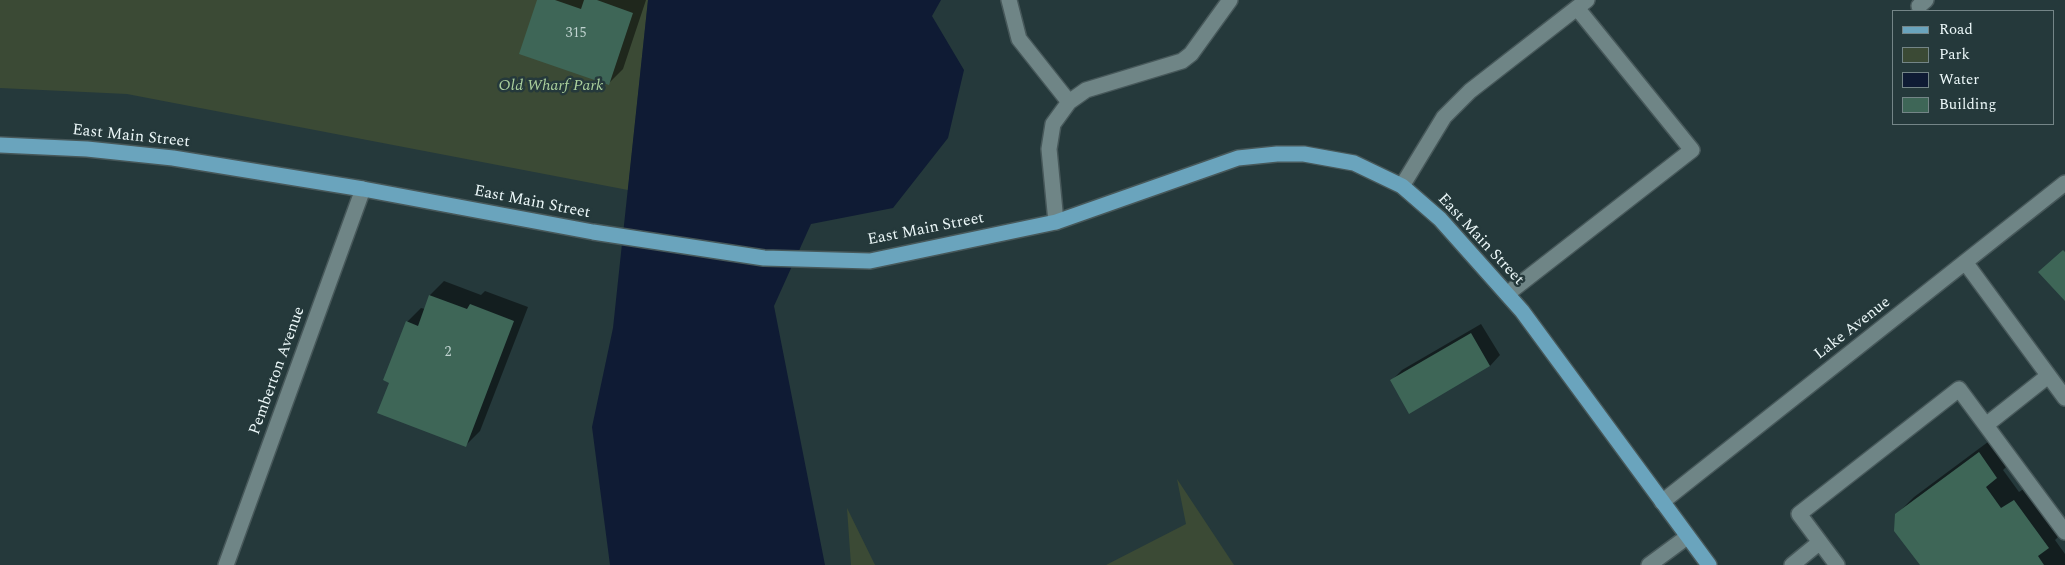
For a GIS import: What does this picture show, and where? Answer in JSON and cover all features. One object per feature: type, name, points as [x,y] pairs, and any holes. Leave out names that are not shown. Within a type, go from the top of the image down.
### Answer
[{"type":"main road","name":"East Main Street","points":[[0,145],[87,149],[173,158],[362,189],[584,231],[764,258],[870,261],[1056,222],[1238,158],[1277,154],[1313,155],[1354,163],[1402,186],[1440,219],[1507,294],[1522,311],[1709,565]]},
{"type":"street","points":[[1009,0],[1019,39],[1069,102]]},
{"type":"street","points":[[1056,222],[1048,149],[1054,124],[1069,102],[1086,90],[1182,61],[1192,54],[1230,0]]},
{"type":"street","points":[[1402,186],[1450,110],[1470,91],[1582,4],[1692,150],[1507,294]]},
{"type":"street","name":"Lake Avenue","points":[[1662,502],[2065,183]]},
{"type":"street","name":"Pemberton Avenue","points":[[226,565],[362,189]]},
{"type":"street","points":[[1965,262],[2065,398]]},
{"type":"street","points":[[1986,426],[2048,376]]},
{"type":"street","points":[[1837,565],[1799,514],[1959,389],[2065,532]]},
{"type":"street","points":[[1649,565],[1687,537]]},
{"type":"street","points":[[1792,565],[1820,542]]},
{"type":"green space","name":"Old Wharf Park","points":[[0,0],[648,0],[628,190],[127,94],[0,88]]},
{"type":"green space","points":[[1177,479],[1234,565],[1106,565],[1186,524]]},
{"type":"green space","points":[[847,508],[875,565],[851,565]]},
{"type":"water","points":[[648,0],[941,0],[932,16],[964,70],[948,138],[893,208],[811,224],[774,306],[825,565],[610,565],[592,427],[613,328]]},
{"type":"building","points":[[537,0],[555,0],[581,9],[584,0],[597,0],[633,13],[609,85],[519,54]]},
{"type":"building","points":[[2063,250],[2065,252],[2065,301],[2038,272]]},
{"type":"building","points":[[429,295],[467,309],[470,304],[514,321],[466,447],[377,413],[389,383],[383,380],[406,321],[418,326]]},
{"type":"building","points":[[1471,333],[1490,366],[1409,414],[1390,380]]},
{"type":"building","points":[[1979,452],[1997,478],[1986,487],[2001,508],[2014,500],[2049,548],[2038,556],[2044,565],[1920,565],[1894,531],[1895,514]]}]
